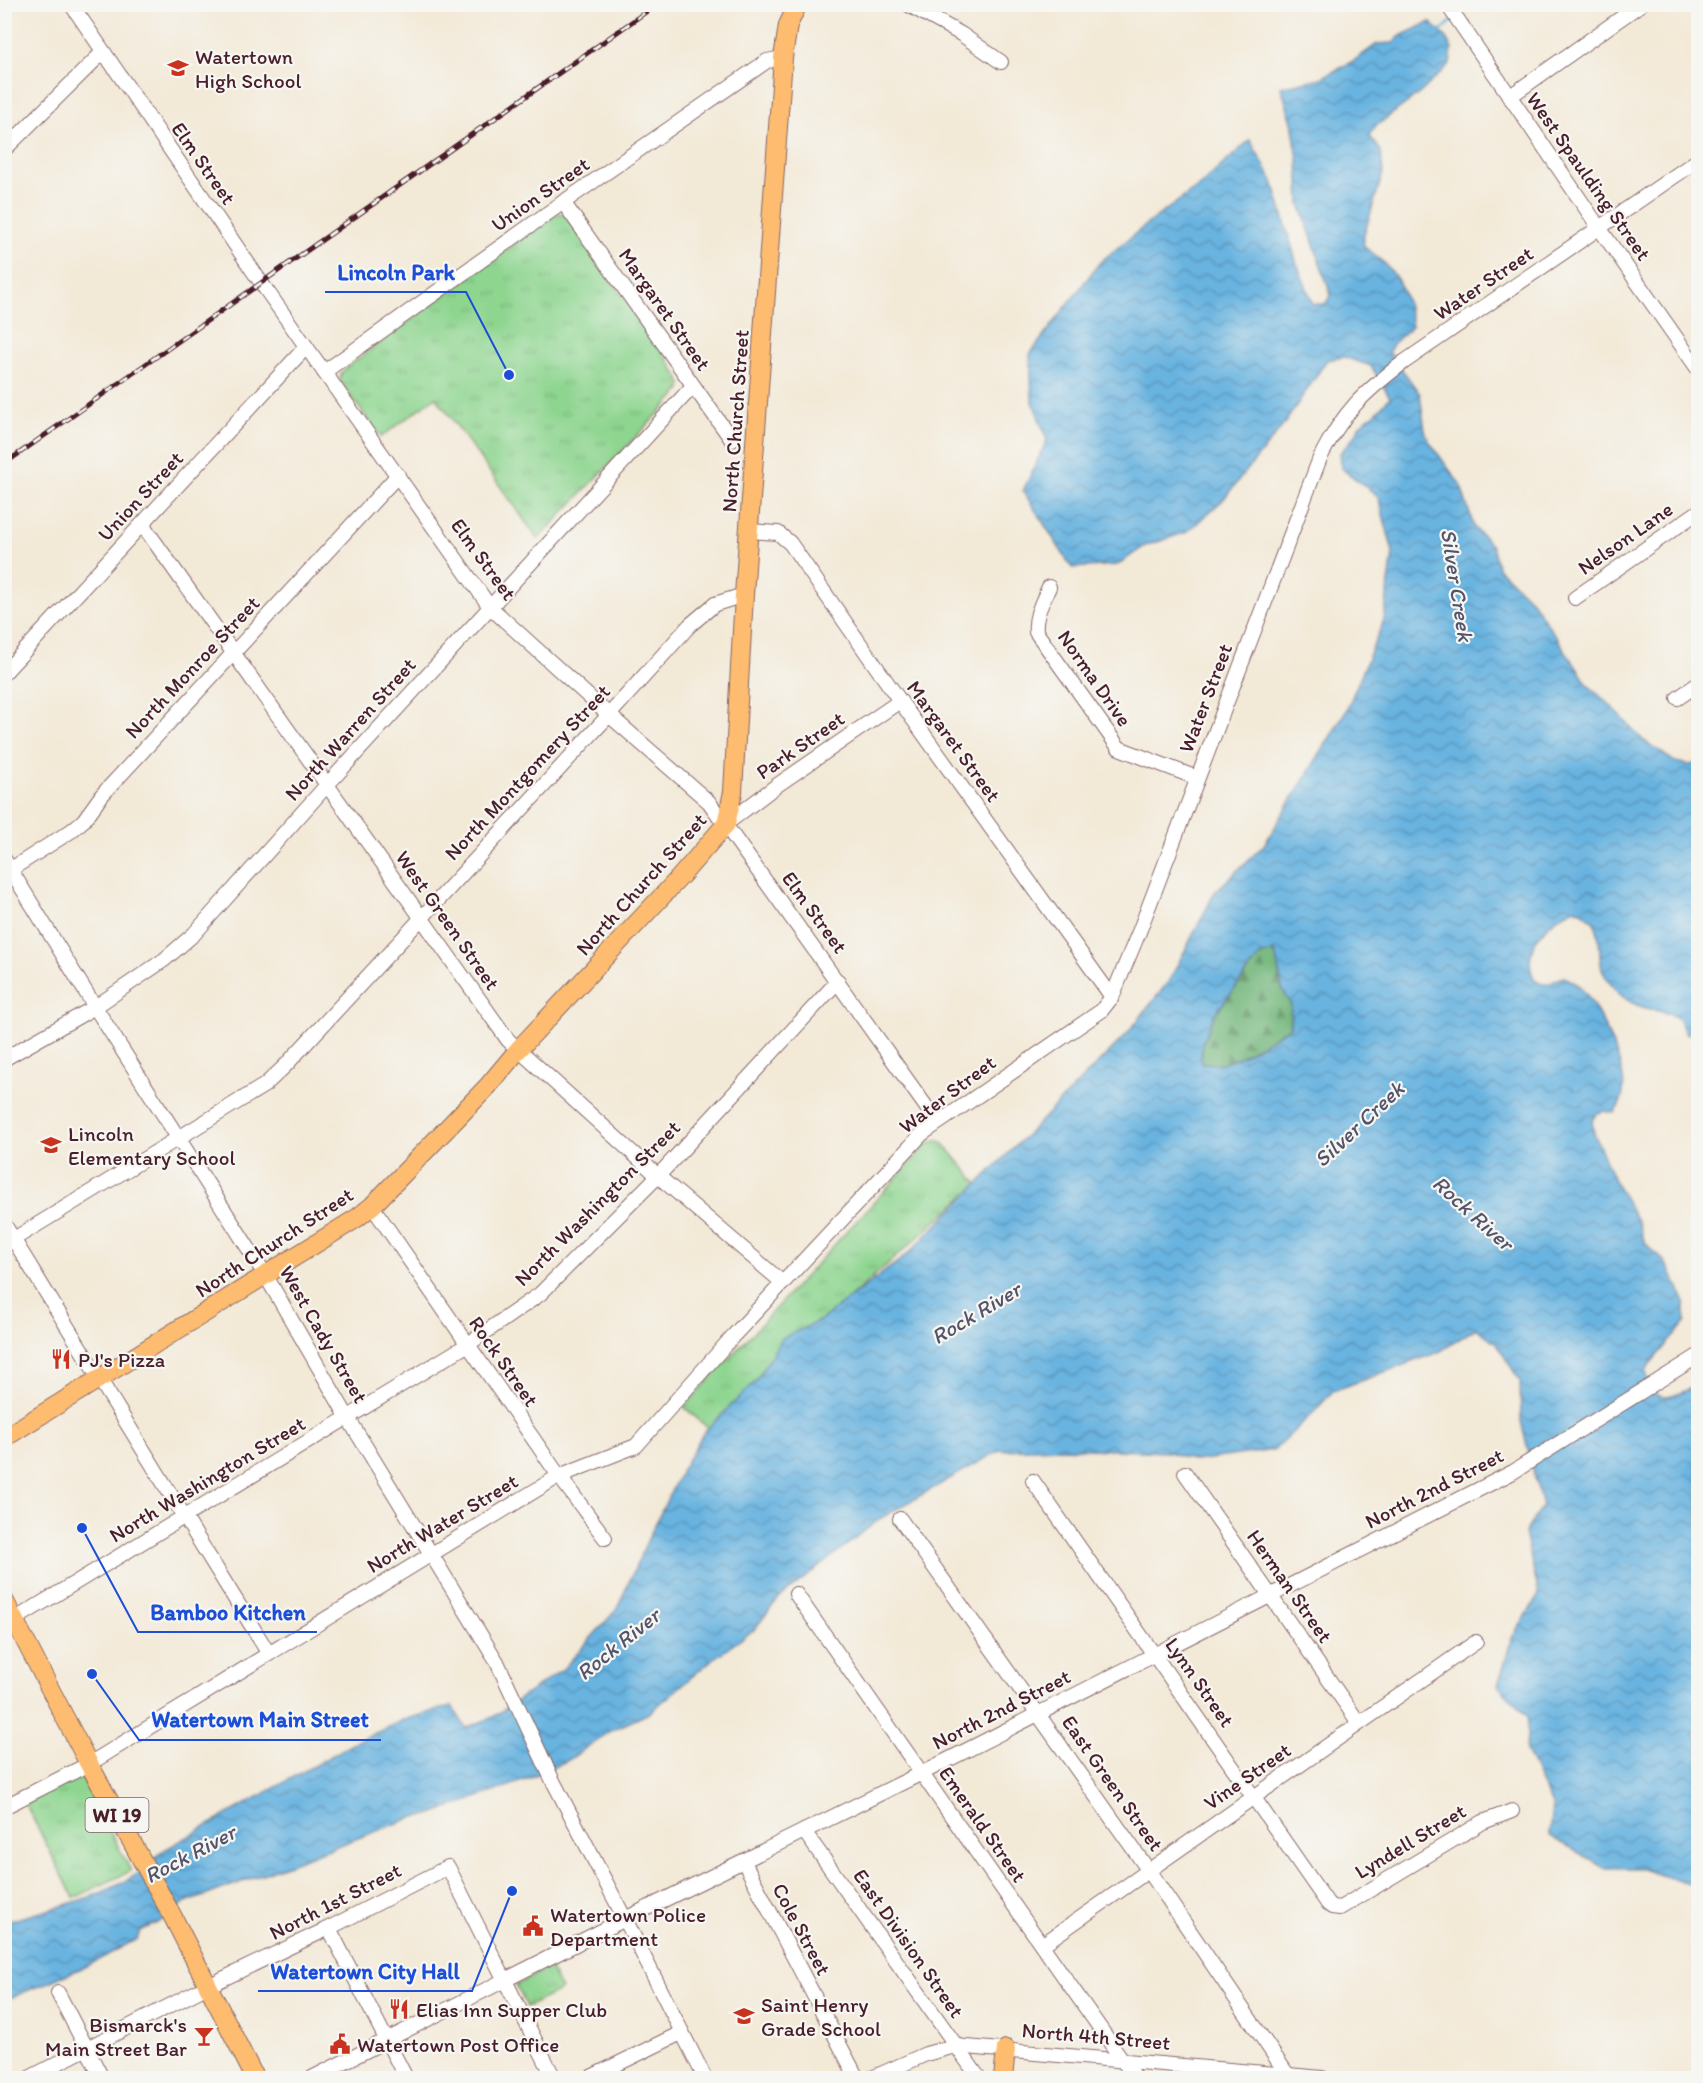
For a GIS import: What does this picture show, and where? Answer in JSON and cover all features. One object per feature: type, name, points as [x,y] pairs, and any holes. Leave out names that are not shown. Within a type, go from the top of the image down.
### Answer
[{"type":"main road","name":"North Church Street","points":[[4,1438],[344,1228],[372,1206],[488,1086],[518,1050],[680,877],[726,824],[733,792],[744,595],[783,58],[788,25],[798,4]]},
{"type":"main road","name":"WI 19","points":[[4,1600],[10,1624],[146,1866],[255,2079]]},
{"type":"main road","points":[[1003,2079],[1006,2049]]},
{"type":"street","name":"Elm Street","points":[[71,4],[306,347],[490,607],[709,802],[937,1122]]},
{"type":"street","points":[[907,4],[961,34],[1001,62]]},
{"type":"street","points":[[1509,97],[1641,4]]},
{"type":"street","name":"West Spaulding Street","points":[[1450,8],[1600,229],[1696,362]]},
{"type":"street","points":[[4,150],[103,52]]},
{"type":"street","name":"Union Street","points":[[324,372],[767,61],[783,58]]},
{"type":"street","name":"Water Street","points":[[783,1283],[922,1134],[1091,1019],[1108,1004],[1320,458],[1341,421],[1362,395],[1404,362],[1698,160]]},
{"type":"street","name":"Margaret Street","points":[[564,202],[732,440]]},
{"type":"street","name":"Union Street","points":[[4,673],[306,347]]},
{"type":"street","name":"North Warren Street","points":[[4,1059],[95,1007],[164,960],[194,934],[327,785],[693,386]]},
{"type":"street","name":"North Monroe Street","points":[[7,867],[71,831],[84,820],[102,795],[398,475]]},
{"type":"street","name":"Nelson Lane","points":[[1575,598],[1698,513]]},
{"type":"street","name":"West Green Street","points":[[142,524],[508,1041],[658,1176],[783,1283]]},
{"type":"street","name":"Margaret Street","points":[[749,531],[778,533],[790,543],[1112,997]]},
{"type":"street","name":"Norma Drive","points":[[1049,587],[1035,625],[1036,632],[1119,748],[1197,778]]},
{"type":"street","name":"North Montgomery Street","points":[[9,1242],[265,1085],[700,615],[724,600],[744,595]]},
{"type":"street","points":[[1678,698],[1698,684]]},
{"type":"street","name":"Park Street","points":[[726,824],[776,786],[900,701]]},
{"type":"street","name":"West Cady Street","points":[[7,867],[266,1276],[348,1418],[497,1662],[552,1779],[705,2079]]},
{"type":"street","name":"North Washington Street","points":[[10,1624],[467,1345],[540,1293],[658,1176],[838,981]]},
{"type":"street","name":"Rock Street","points":[[372,1206],[467,1345],[605,1538]]},
{"type":"street","points":[[4,1224],[9,1242],[100,1378],[269,1654]]},
{"type":"street","name":"North Water Street","points":[[4,1807],[89,1764],[559,1476],[636,1446],[783,1283]]},
{"type":"street","name":"North 2nd Street","points":[[312,2079],[625,1919],[922,1773],[1524,1466],[1698,1356]]},
{"type":"street","name":"Herman Street","points":[[1185,1473],[1359,1723]]},
{"type":"street","name":"Lynn Street","points":[[1033,1481],[1332,1907]]},
{"type":"street","name":"East Green Street","points":[[900,1519],[1149,1871],[1287,2074]]},
{"type":"street","name":"Emerald Street","points":[[796,1594],[1136,2079]]},
{"type":"street","name":"Vine Street","points":[[1042,1945],[1476,1642]]},
{"type":"street","name":"Lyndell Street","points":[[1332,1907],[1340,1908],[1483,1822],[1512,1811]]},
{"type":"street","name":"East Division Street","points":[[804,1831],[979,2079]]},
{"type":"street","name":"Cole Street","points":[[744,1862],[857,2079]]},
{"type":"street","name":"North 1st Street","points":[[29,2079],[208,1986],[448,1867],[504,1980]]},
{"type":"street","points":[[329,1928],[406,2079]]},
{"type":"street","points":[[504,1980],[554,2079]]},
{"type":"street","points":[[58,1993],[102,2079]]},
{"type":"street","points":[[589,2079],[681,2033]]},
{"type":"street","name":"North 4th Street","points":[[872,2079],[926,2054],[955,2046],[1123,2059],[1322,2079]]},
{"type":"green space","points":[[560,213],[566,216],[670,363],[682,384],[680,391],[538,539],[436,397],[381,437],[341,383],[340,378],[347,367],[552,216]]},
{"type":"green space","points":[[1275,950],[1282,989],[1291,1004],[1290,1027],[1246,1054],[1222,1064],[1201,1063],[1202,1045],[1214,1015],[1260,956]]},
{"type":"green space","points":[[935,1141],[944,1144],[978,1184],[821,1323],[708,1428],[684,1407],[927,1145]]},
{"type":"green space","points":[[79,1772],[131,1871],[74,1898],[24,1801]]},
{"type":"green space","points":[[550,1967],[561,1990],[527,2007],[516,1985]]},
{"type":"water","name":"Rock River","points":[[1430,22],[1445,36],[1452,49],[1450,64],[1419,94],[1376,126],[1369,135],[1381,152],[1383,173],[1363,238],[1364,247],[1384,263],[1398,280],[1403,290],[1412,326],[1393,344],[1389,352],[1420,394],[1425,431],[1429,441],[1461,486],[1474,527],[1492,546],[1498,568],[1532,601],[1589,686],[1642,739],[1675,762],[1690,765],[1698,763],[1698,1011],[1690,1018],[1690,1033],[1686,1034],[1678,1018],[1635,1004],[1616,990],[1607,980],[1602,969],[1596,926],[1585,913],[1575,908],[1556,919],[1541,934],[1531,953],[1530,963],[1533,976],[1539,983],[1548,984],[1564,977],[1577,985],[1585,993],[1606,1029],[1621,1068],[1623,1092],[1614,1113],[1603,1111],[1596,1114],[1592,1121],[1594,1133],[1614,1180],[1639,1224],[1645,1243],[1665,1262],[1684,1301],[1686,1322],[1649,1365],[1646,1372],[1650,1384],[1660,1396],[1673,1396],[1698,1385],[1698,1730],[1694,1733],[1698,1741],[1698,1887],[1639,1868],[1604,1868],[1549,1835],[1552,1805],[1526,1751],[1528,1716],[1498,1685],[1512,1638],[1539,1595],[1525,1533],[1542,1506],[1521,1421],[1520,1381],[1496,1343],[1476,1328],[1439,1352],[1333,1391],[1274,1450],[1195,1461],[1169,1452],[1060,1448],[1000,1450],[881,1518],[778,1599],[754,1630],[714,1658],[649,1713],[610,1731],[570,1759],[531,1778],[429,1815],[414,1817],[183,1904],[158,1923],[140,1931],[137,1939],[89,1965],[5,2000],[5,1922],[89,1897],[131,1878],[159,1853],[354,1743],[403,1720],[452,1706],[466,1728],[493,1717],[563,1669],[617,1609],[681,1471],[704,1432],[755,1382],[782,1338],[819,1321],[908,1254],[1126,1035],[1169,981],[1215,892],[1264,845],[1347,709],[1384,620],[1393,552],[1378,496],[1341,468],[1340,453],[1357,433],[1359,426],[1374,415],[1390,397],[1371,366],[1344,357],[1327,360],[1282,427],[1222,501],[1187,532],[1145,546],[1117,565],[1072,568],[1023,491],[1047,440],[1032,399],[1030,354],[1100,262],[1199,186],[1250,140],[1273,181],[1296,261],[1313,304],[1325,304],[1331,295],[1300,204],[1298,159],[1292,122],[1281,87],[1321,78],[1355,60],[1377,44],[1393,43],[1400,36]],"holes":[[[1275,951],[1282,989],[1291,1004],[1290,1027],[1246,1054],[1223,1064],[1201,1063],[1202,1045],[1214,1015],[1260,956]]]},
{"type":"waterway","name":"Silver Creek","points":[[1459,15],[1472,4]]},
{"type":"waterway","name":"Silver Creek","points":[[1439,33],[1452,21]]},
{"type":"railway","points":[[4,464],[657,4]]},
{"type":"place","name":"Watertown High School","points":[[178,68]]},
{"type":"place","name":"Lincoln Park","points":[[509,375]]},
{"type":"place","name":"Lincoln Elementary School","points":[[51,1145]]},
{"type":"place","name":"PJ's Pizza","points":[[61,1359]]},
{"type":"place","name":"Bamboo Kitchen","points":[[82,1528]]},
{"type":"place","name":"Watertown Main Street","points":[[92,1674]]},
{"type":"place","name":"Watertown City Hall","points":[[512,1891]]},
{"type":"place","name":"Watertown Police Department","points":[[533,1926]]},
{"type":"place","name":"Elias Inn Supper Club","points":[[399,2009]]},
{"type":"place","name":"Saint Henry Grade School","points":[[744,2016]]},
{"type":"place","name":"Bismarck's Main Street Bar","points":[[204,2036]]},
{"type":"place","name":"Watertown Post Office","points":[[340,2044]]}]
